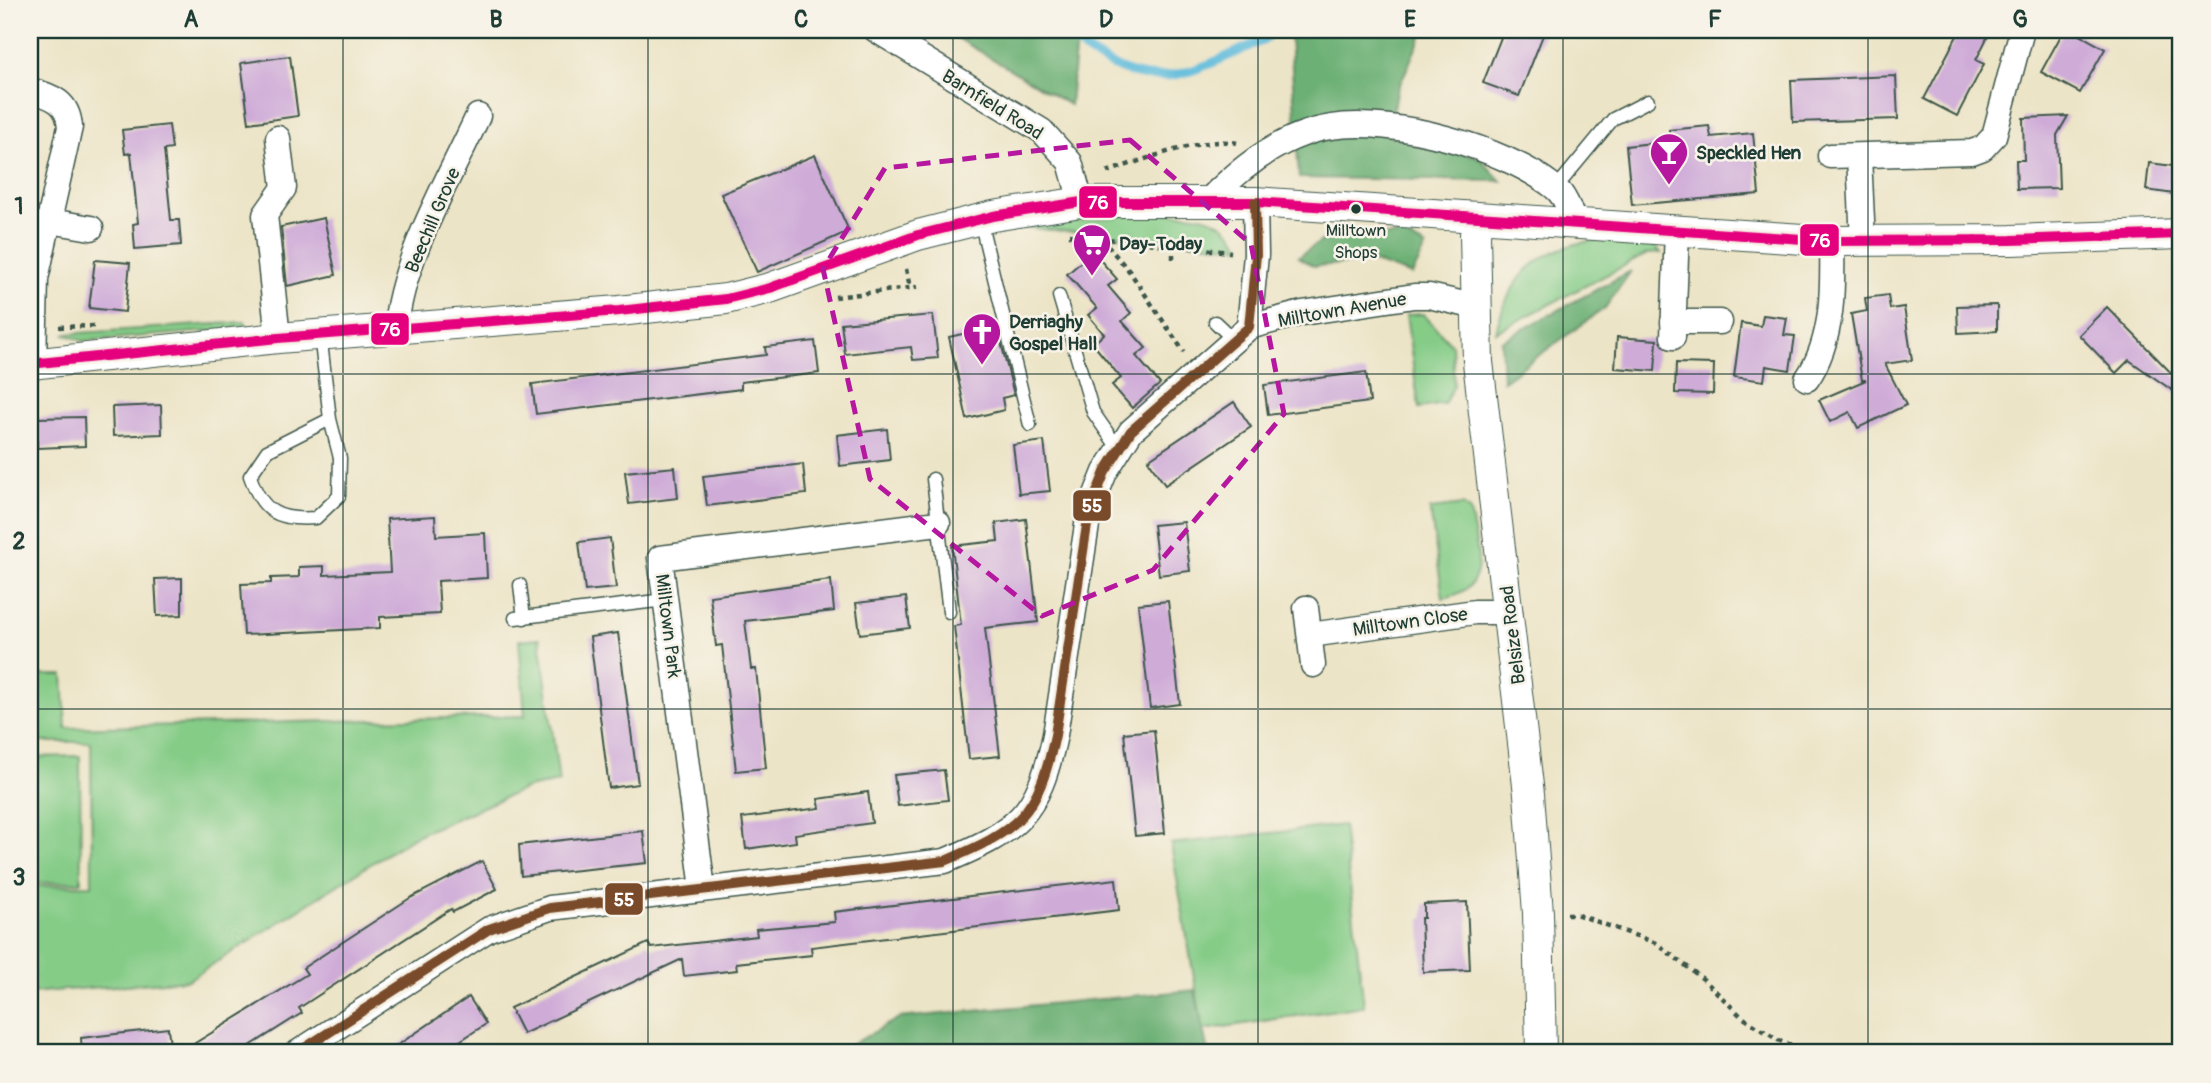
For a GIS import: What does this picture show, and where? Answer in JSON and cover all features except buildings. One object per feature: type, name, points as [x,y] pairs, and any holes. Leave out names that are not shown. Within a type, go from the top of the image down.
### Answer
[{"type":"street","name":"Barnfield Road","points":[[876,30],[1042,131],[1070,162],[1078,192]]},
{"type":"street","points":[[1830,156],[1972,152],[1983,148],[1994,136],[2022,30]]},
{"type":"street","points":[[30,90],[57,98],[68,111],[70,127],[50,221],[33,279],[32,364],[320,334],[619,311],[726,299],[770,288],[908,238],[1078,192],[1832,241],[2181,234]]},
{"type":"street","name":"Beechill Grove","points":[[396,328],[397,311],[411,265],[478,116]]},
{"type":"street","points":[[1209,200],[1229,178],[1269,149],[1330,127],[1404,127],[1476,147],[1556,188],[1568,206],[1574,223]]},
{"type":"street","points":[[278,138],[284,188],[265,215],[278,338]]},
{"type":"street","points":[[1859,156],[1863,242]]},
{"type":"street","name":"Milltown Avenue","points":[[1242,333],[1256,255],[1255,202]]},
{"type":"street","name":"Belsize Road","points":[[1477,218],[1477,307],[1484,419],[1510,612],[1529,794],[1538,913],[1541,1053]]},
{"type":"street","points":[[50,221],[91,228]]},
{"type":"street","points":[[1677,230],[1673,330],[1720,322]]},
{"type":"street","points":[[1807,379],[1814,369],[1828,327],[1833,282],[1832,241]]},
{"type":"street","name":"Milltown Avenue","points":[[297,1053],[489,929],[518,916],[550,908],[945,861],[993,841],[1031,809],[1049,764],[1089,512],[1105,472],[1131,431],[1242,333],[1302,313],[1387,300],[1429,296],[1477,307]]},
{"type":"street","name":"Milltown Park","points":[[703,890],[660,558],[938,523]]},
{"type":"street","points":[[1306,608],[1313,664]]},
{"type":"street","name":"Milltown Close","points":[[1310,635],[1475,612],[1510,612]]},
{"type":"lane","points":[[1556,188],[1613,119],[1648,100]]},
{"type":"lane","points":[[979,219],[1030,425]]},
{"type":"lane","points":[[1059,296],[1093,412],[1118,448]]},
{"type":"lane","points":[[1215,322],[1242,333]]},
{"type":"lane","points":[[320,334],[330,419],[340,458],[339,496],[316,518],[295,520],[279,516],[258,499],[250,476],[267,451],[330,419]]},
{"type":"lane","points":[[933,479],[949,612]]},
{"type":"lane","points":[[520,585],[519,618],[665,600]]},
{"type":"path","points":[[1078,192],[1172,151],[1227,141],[1269,149]]},
{"type":"path","points":[[1062,234],[1256,255]]},
{"type":"path","points":[[1100,237],[1130,272],[1198,373]]},
{"type":"path","points":[[1173,245],[1173,258]]},
{"type":"path","points":[[839,297],[918,287]]},
{"type":"path","points":[[1538,913],[1576,914],[1656,943],[1703,979],[1742,1017],[1778,1040],[1807,1053]]},
{"type":"highlighted area","points":[[1130,140],[1251,244],[1284,414],[1153,570],[1042,616],[870,479],[823,269],[885,168]]},
{"type":"green space","points":[[944,30],[1077,30],[1070,105]]},
{"type":"green space","points":[[1283,30],[1424,30],[1397,91],[1389,136],[1479,157],[1501,181],[1299,178],[1290,37]]},
{"type":"green space","points":[[1158,212],[1196,215],[1216,221],[1225,226],[1242,247],[1018,227]]},
{"type":"green space","points":[[1404,235],[1426,247],[1412,275],[1374,262],[1314,266],[1298,257],[1326,238]]},
{"type":"green space","points":[[1598,240],[1653,244],[1661,253],[1647,254],[1496,332],[1509,295],[1530,267],[1559,249]]},
{"type":"green space","points":[[1631,271],[1605,308],[1503,381],[1501,341]]},
{"type":"green space","points":[[1423,314],[1452,345],[1454,385],[1444,404],[1419,408],[1406,315]]},
{"type":"green space","points":[[245,322],[249,328],[83,341],[64,334]]},
{"type":"green space","points":[[1463,505],[1470,511],[1478,552],[1476,576],[1470,586],[1443,598],[1430,509]]},
{"type":"green space","points":[[540,638],[559,782],[527,788],[415,836],[188,980],[30,993],[30,886],[92,885],[91,742],[30,742],[30,675],[63,675],[66,728],[525,716],[519,640]]},
{"type":"green space","points":[[80,756],[81,882],[30,883],[30,757]]},
{"type":"green space","points":[[1343,825],[1364,1006],[1203,1030],[1171,844]]},
{"type":"green space","points":[[1195,990],[1208,1053],[837,1053],[899,1018]]},
{"type":"waterway","points":[[1056,30],[1125,71],[1152,77],[1168,76],[1202,67],[1264,40],[1274,30]]},
{"type":"transit line","name":"76","points":[[30,364],[278,338],[619,311],[726,299],[770,288],[918,235],[993,216],[1081,202],[1255,202],[1832,241],[2011,240],[2181,234]]},
{"type":"transit line","name":"55","points":[[297,1053],[489,929],[550,908],[945,861],[991,840],[1021,817],[1041,784],[1055,735],[1089,512],[1105,472],[1131,431],[1249,327],[1256,255],[1255,202]]},
{"type":"place","name":"Speckled Hen","points":[[1669,186]]},
{"type":"place","name":"Milltown Shops","points":[[1356,209]]},
{"type":"place","name":"Day-Today","points":[[1092,277]]},
{"type":"place","name":"Derriaghy Gospel Hall","points":[[982,366]]}]
